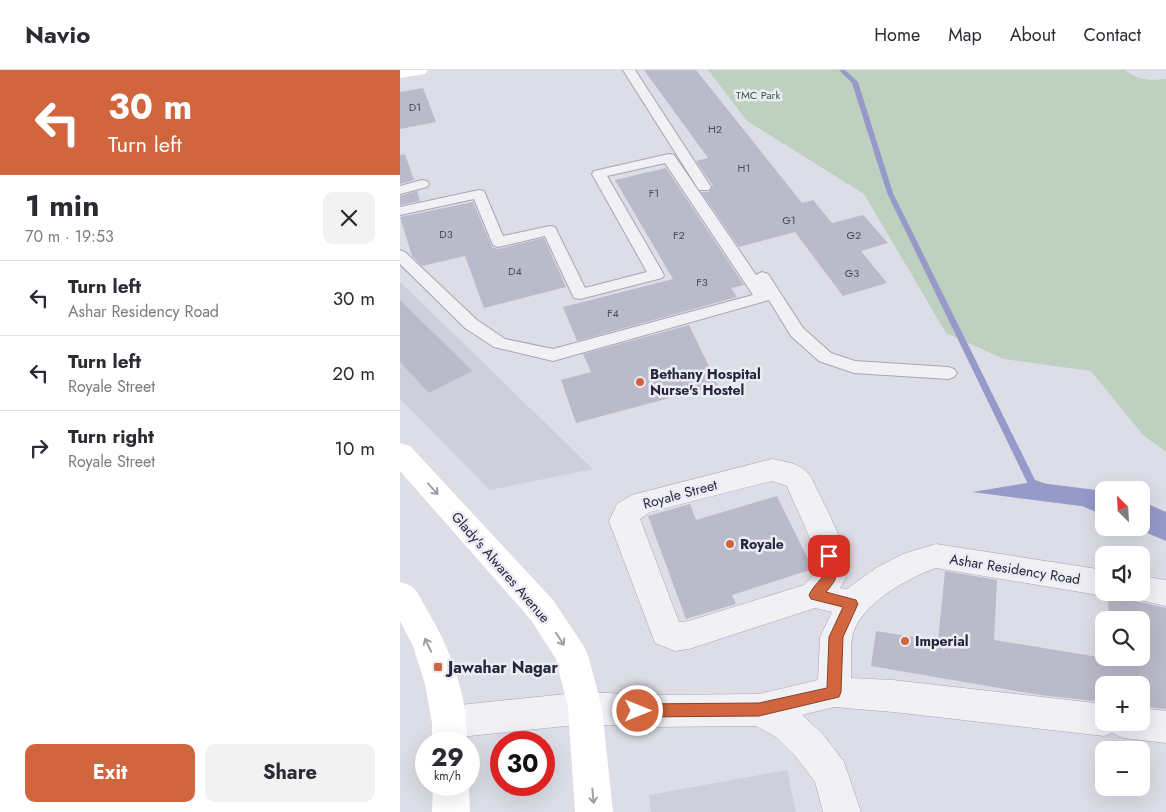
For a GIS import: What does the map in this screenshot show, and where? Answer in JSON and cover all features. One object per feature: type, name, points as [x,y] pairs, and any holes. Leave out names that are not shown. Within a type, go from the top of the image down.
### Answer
[{"type":"main road","points":[[400,73],[419,70]]},
{"type":"main road","name":"Glady's Alwares Avenue","points":[[400,453],[542,610],[571,655],[585,708],[594,812]]},
{"type":"main road","points":[[400,595],[412,610],[438,667],[450,731]]},
{"type":"main road","points":[[450,796],[451,812]]},
{"type":"street","name":"Royale Street","points":[[772,470],[786,472],[798,479],[826,546],[832,566],[830,578],[815,595],[689,635],[676,637],[667,633],[624,521],[627,512],[642,503],[772,470]]},
{"type":"street","name":"Ashar Residency Road","points":[[834,692],[836,637],[852,604],[887,576],[914,563],[936,556],[1095,582]]},
{"type":"street","points":[[1150,590],[1166,593]]},
{"type":"street","points":[[815,595],[852,604]]},
{"type":"street","points":[[456,731],[585,708],[648,711],[759,710],[834,692],[893,696],[1095,719]]},
{"type":"street","points":[[759,710],[788,725],[809,745],[831,774],[842,812]]},
{"type":"street","points":[[1150,725],[1166,727]]},
{"type":"lane","points":[[400,254],[478,329],[500,343],[553,355],[763,297],[676,157],[629,70]]},
{"type":"lane","points":[[400,211],[479,194],[498,242],[550,230],[580,294],[656,274],[599,174],[676,157]]},
{"type":"lane","points":[[676,157],[797,332],[825,357],[854,367],[948,373]]},
{"type":"lane","points":[[400,190],[422,184]]},
{"type":"shaded area","points":[[400,282],[593,469],[490,490],[400,399]]},
{"type":"shaded area","points":[[787,770],[796,812],[651,812],[649,795]]},
{"type":"green space","name":"TMC Park","points":[[708,70],[1125,70],[1144,79],[1166,79],[1166,452],[1143,435],[1091,371],[1004,359],[946,333],[864,194],[747,121]]},
{"type":"water","points":[[1033,482],[1095,490],[1095,508],[972,492]]},
{"type":"water","points":[[1150,505],[1166,512],[1166,536],[1150,526]]},
{"type":"building","points":[[644,70],[696,70],[802,203],[813,200],[832,223],[863,215],[888,243],[861,251],[887,283],[843,296],[795,232],[739,247],[701,192],[709,192],[713,186],[696,161],[708,158]]},
{"type":"building","points":[[423,88],[436,122],[400,129],[400,92]]},
{"type":"building","points":[[405,154],[414,180],[400,184],[400,155]]},
{"type":"building","points":[[666,168],[744,285],[731,288],[737,297],[577,341],[563,307],[673,279],[615,180]]},
{"type":"building","points":[[417,191],[420,201],[400,205],[400,196]]},
{"type":"building","points":[[473,202],[492,247],[498,249],[544,238],[566,287],[484,308],[465,256],[422,266],[412,256],[400,217]]},
{"type":"building","points":[[400,300],[472,371],[429,393],[400,362]]},
{"type":"building","name":"Bethany Hospital Nurse's Hostel","points":[[689,325],[718,385],[576,423],[561,380],[591,372],[583,354]]},
{"type":"building","name":"Royale","points":[[777,496],[813,569],[732,595],[736,604],[686,619],[648,516],[690,504],[696,520]]},
{"type":"building","name":"Imperial","points":[[945,571],[997,580],[994,640],[1095,657],[1095,666],[1150,666],[1150,611],[1109,611],[1108,601],[1134,601],[1166,608],[1166,709],[1150,707],[1150,676],[1095,676],[1095,701],[1040,695],[871,666],[876,631],[938,641]]},
{"type":"waterway","points":[[842,70],[855,82],[890,193],[1032,482],[1043,486]]},
{"type":"waterway","points":[[1087,504],[1095,507]]},
{"type":"waterway","points":[[1150,530],[1166,537]]},
{"type":"place","name":"Bethany Hospital Nurse's Hostel","points":[[640,382]]},
{"type":"place","name":"Royale","points":[[730,544]]},
{"type":"place","name":"Imperial","points":[[905,641]]},
{"type":"place","name":"Jawahar Nagar","points":[[438,667]]},
{"type":"route","points":[[638,711],[759,710],[834,692],[836,637],[852,604],[815,595],[830,578],[832,566],[829,556]]}]
